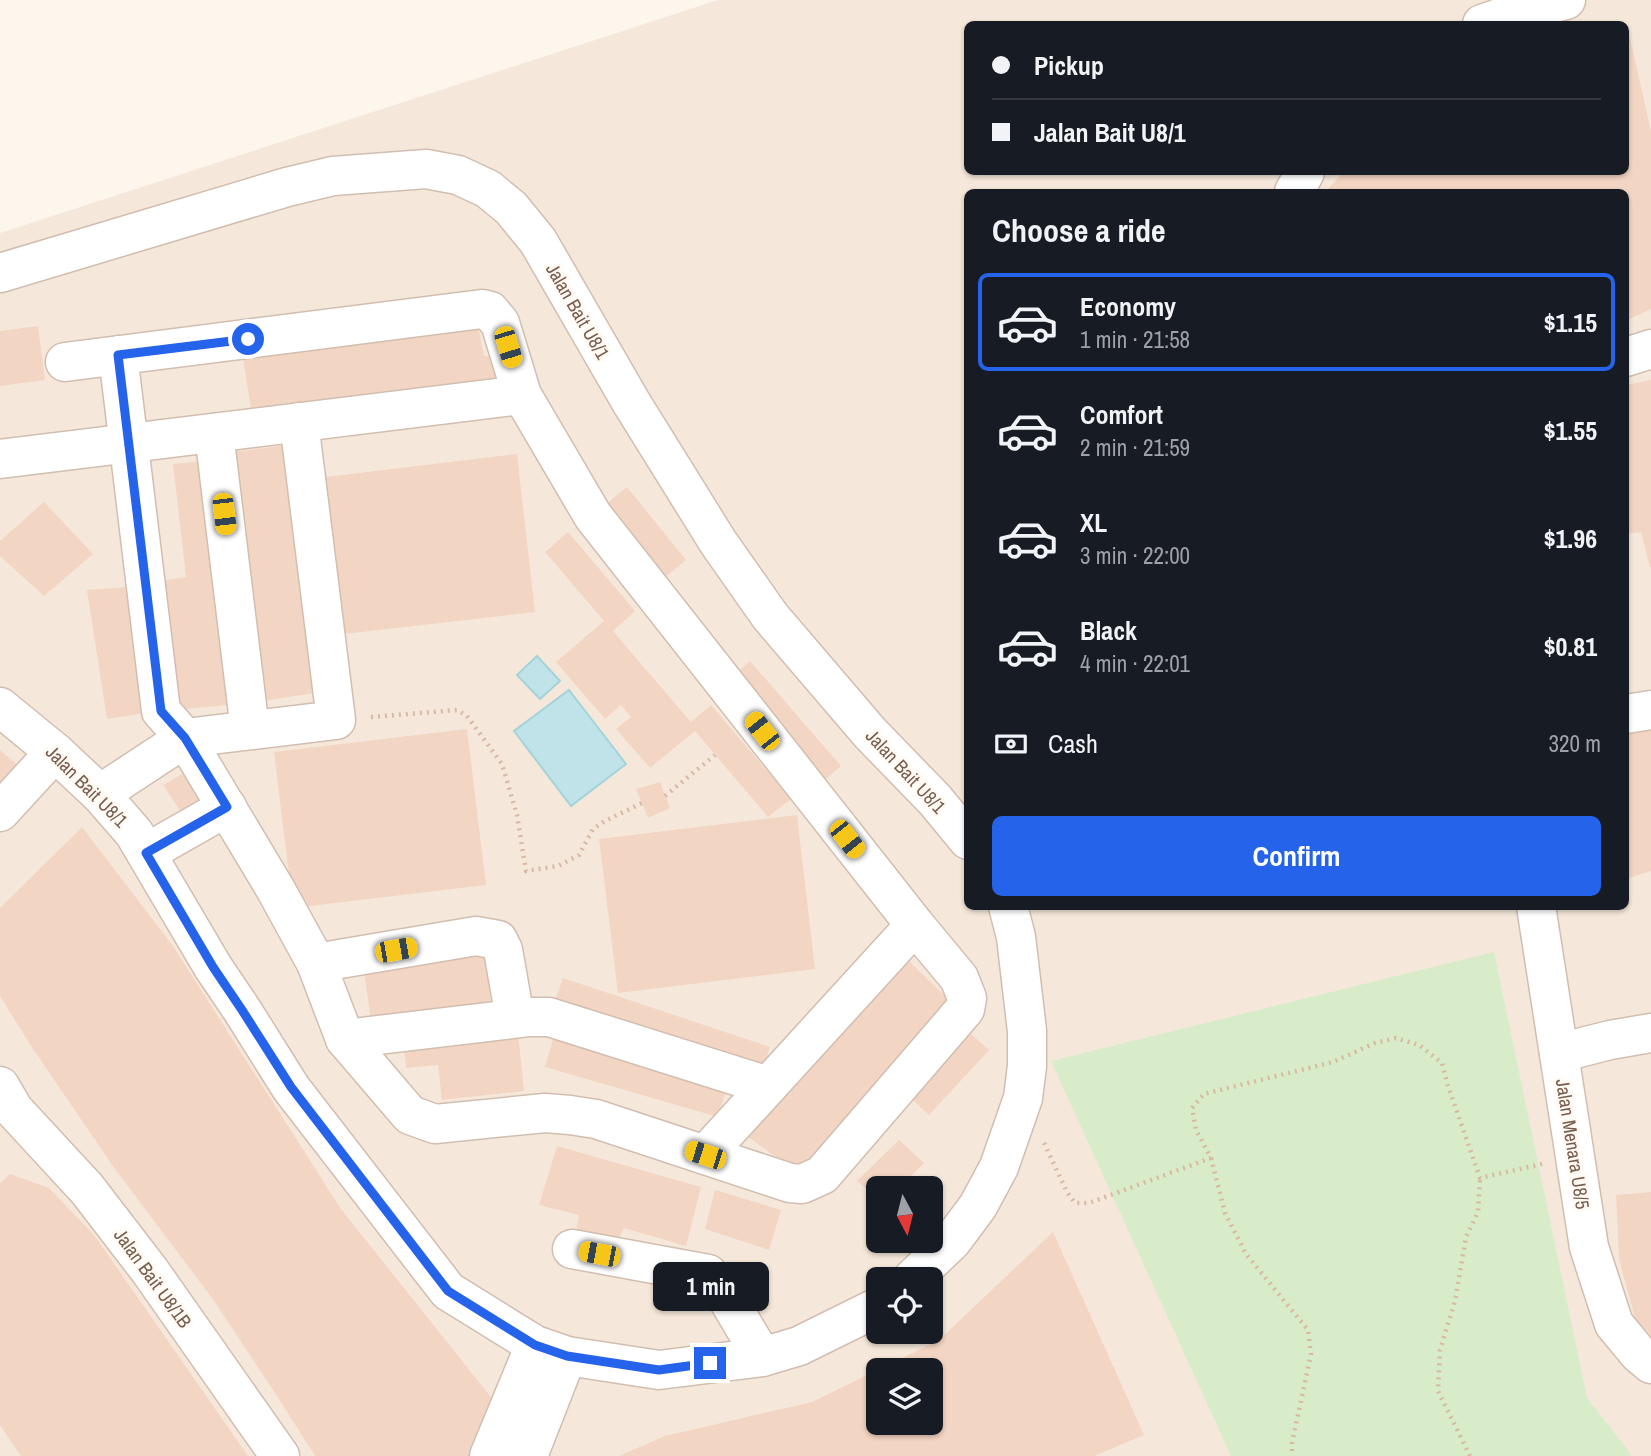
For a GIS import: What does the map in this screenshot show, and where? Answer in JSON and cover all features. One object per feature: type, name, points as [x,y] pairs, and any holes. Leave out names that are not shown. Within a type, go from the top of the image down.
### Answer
[{"type":"street","points":[[1491,21],[1566,0]]},
{"type":"street","name":"Jalan Bait U8/1","points":[[0,273],[287,187],[333,176],[426,169],[458,175],[488,189],[511,208],[538,241],[631,402],[718,542],[770,617],[870,733],[935,800],[964,836]]},
{"type":"street","points":[[65,362],[118,355],[482,309],[490,311],[500,323],[523,395],[593,516],[959,978],[967,998],[965,1009],[821,1175],[802,1184],[790,1183],[596,1119],[570,1115],[545,1114],[435,1124],[410,1115],[345,1039],[316,963],[276,890],[185,738],[161,711],[118,355]]},
{"type":"street","points":[[1629,356],[1651,349]]},
{"type":"street","points":[[0,459],[523,395]]},
{"type":"street","points":[[100,794],[185,738],[336,720],[299,422]]},
{"type":"street","points":[[214,433],[250,730]]},
{"type":"street","points":[[1629,714],[1651,710]]},
{"type":"street","name":"Jalan Bait U8/1","points":[[4,717],[55,752],[100,794],[134,833],[213,967],[291,1087],[448,1291],[551,1351],[659,1370],[762,1357],[799,1346],[866,1313]]},
{"type":"street","points":[[0,811],[55,752]]},
{"type":"street","points":[[146,853],[227,807]]},
{"type":"street","points":[[925,1267],[952,1241],[978,1206],[999,1167],[1023,1098],[1027,1031],[1016,937],[1009,910]]},
{"type":"street","name":"Jalan Menara U8/5","points":[[1537,910],[1589,1247],[1614,1324],[1637,1353],[1651,1364]]},
{"type":"street","points":[[705,1155],[915,925]]},
{"type":"street","points":[[316,963],[476,936],[498,940],[503,950],[515,1018]]},
{"type":"street","points":[[345,1039],[515,1018],[549,1017],[768,1086]]},
{"type":"street","points":[[1559,1052],[1651,1034]]},
{"type":"street","name":"Jalan Bait U8/1B","points":[[5,1106],[87,1189],[150,1271],[280,1456]]},
{"type":"street","points":[[572,1249],[708,1275],[722,1289],[762,1357]]},
{"type":"street","points":[[489,1456],[551,1351]]},
{"type":"street","points":[[528,1456],[551,1351]]},
{"type":"path","points":[[336,720],[457,710],[467,716],[502,764],[517,815],[526,871],[558,866],[579,855],[593,829],[642,803]]},
{"type":"path","points":[[665,796],[715,755]]},
{"type":"path","points":[[1293,1456],[1292,1443],[1311,1354],[1308,1331],[1246,1254],[1225,1213],[1211,1158],[1196,1130],[1192,1108],[1204,1094],[1333,1062],[1375,1043],[1396,1038],[1419,1045],[1442,1063],[1480,1178],[1478,1212],[1466,1237],[1455,1301],[1440,1350],[1438,1391],[1470,1456]]},
{"type":"path","points":[[1023,1098],[1067,1192],[1075,1203],[1089,1203],[1211,1158]]},
{"type":"path","points":[[1480,1178],[1575,1157]]},
{"type":"shaded area","points":[[718,0],[1651,0],[1651,1456],[0,1456],[0,233]]},
{"type":"green space","points":[[1494,952],[1587,1398],[1630,1456],[1231,1456],[1051,1061]]},
{"type":"water","points":[[537,656],[560,681],[540,699],[517,675]]},
{"type":"water","points":[[569,690],[626,764],[571,806],[514,731]]},
{"type":"building","points":[[1629,33],[1651,132],[1651,309],[1629,320],[1629,189],[1328,189],[1341,175],[1629,175]]},
{"type":"building","points":[[477,322],[484,356],[498,356],[502,387],[252,416],[242,352]]},
{"type":"building","points":[[38,326],[45,380],[0,386],[0,331]]},
{"type":"building","points":[[1651,380],[1651,567],[1641,532],[1629,534],[1629,384]]},
{"type":"building","points":[[288,445],[321,692],[257,702],[224,453]]},
{"type":"building","points":[[517,454],[535,612],[344,634],[326,477]]},
{"type":"building","points":[[205,461],[239,704],[174,710],[156,582],[186,577],[173,464]]},
{"type":"building","points":[[627,487],[686,560],[663,579],[604,506]]},
{"type":"building","points":[[44,502],[93,554],[44,596],[0,556],[0,541]]},
{"type":"building","points":[[568,532],[635,611],[613,631],[691,722],[711,705],[791,799],[768,817],[695,731],[650,768],[616,729],[631,717],[621,705],[605,719],[556,662],[604,621],[545,552]]},
{"type":"building","points":[[128,587],[146,713],[107,719],[87,590]]},
{"type":"building","points":[[750,661],[841,766],[819,785],[726,683]]},
{"type":"building","points":[[467,729],[486,885],[293,908],[274,752]]},
{"type":"building","points":[[1651,730],[1651,871],[1629,878],[1629,733]]},
{"type":"building","points":[[0,750],[23,770],[0,794]]},
{"type":"building","points":[[191,769],[207,795],[181,812],[163,785]]},
{"type":"building","points":[[660,782],[670,808],[648,818],[636,789]]},
{"type":"building","points":[[797,815],[815,969],[618,993],[599,839]]},
{"type":"building","points":[[82,827],[173,946],[341,1209],[494,1401],[472,1456],[315,1456],[212,1298],[115,1169],[31,1046],[0,996],[0,908]]},
{"type":"building","points":[[485,955],[492,1011],[372,1027],[364,971]]},
{"type":"building","points":[[908,960],[956,1007],[799,1174],[743,1133]]},
{"type":"building","points":[[563,978],[770,1047],[760,1078],[552,1009]]},
{"type":"building","points":[[961,1025],[989,1050],[929,1115],[902,1090]]},
{"type":"building","points":[[518,1033],[524,1091],[442,1100],[438,1065],[406,1068],[404,1046]]},
{"type":"building","points":[[555,1033],[728,1083],[718,1117],[545,1067]]},
{"type":"building","points":[[899,1140],[924,1163],[911,1176],[866,1176],[866,1189],[857,1181]]},
{"type":"building","points":[[557,1146],[701,1187],[686,1246],[624,1228],[616,1244],[576,1232],[579,1215],[539,1205]]},
{"type":"building","points":[[10,1174],[49,1188],[94,1235],[248,1456],[21,1456],[0,1425],[0,1183]]},
{"type":"building","points":[[715,1190],[781,1210],[769,1250],[705,1229]]},
{"type":"building","points":[[1651,1192],[1651,1335],[1635,1318],[1619,1259],[1616,1195]]},
{"type":"building","points":[[1053,1232],[1144,1435],[1094,1456],[619,1456],[665,1436],[812,1402],[866,1376],[866,1435],[943,1435],[943,1358],[902,1358],[931,1344],[943,1344],[943,1336]]},
{"type":"route","points":[[248,339],[118,355],[161,711],[185,738],[227,807],[146,853],[213,967],[291,1087],[448,1291],[535,1345],[567,1356],[659,1370],[710,1363]]}]
